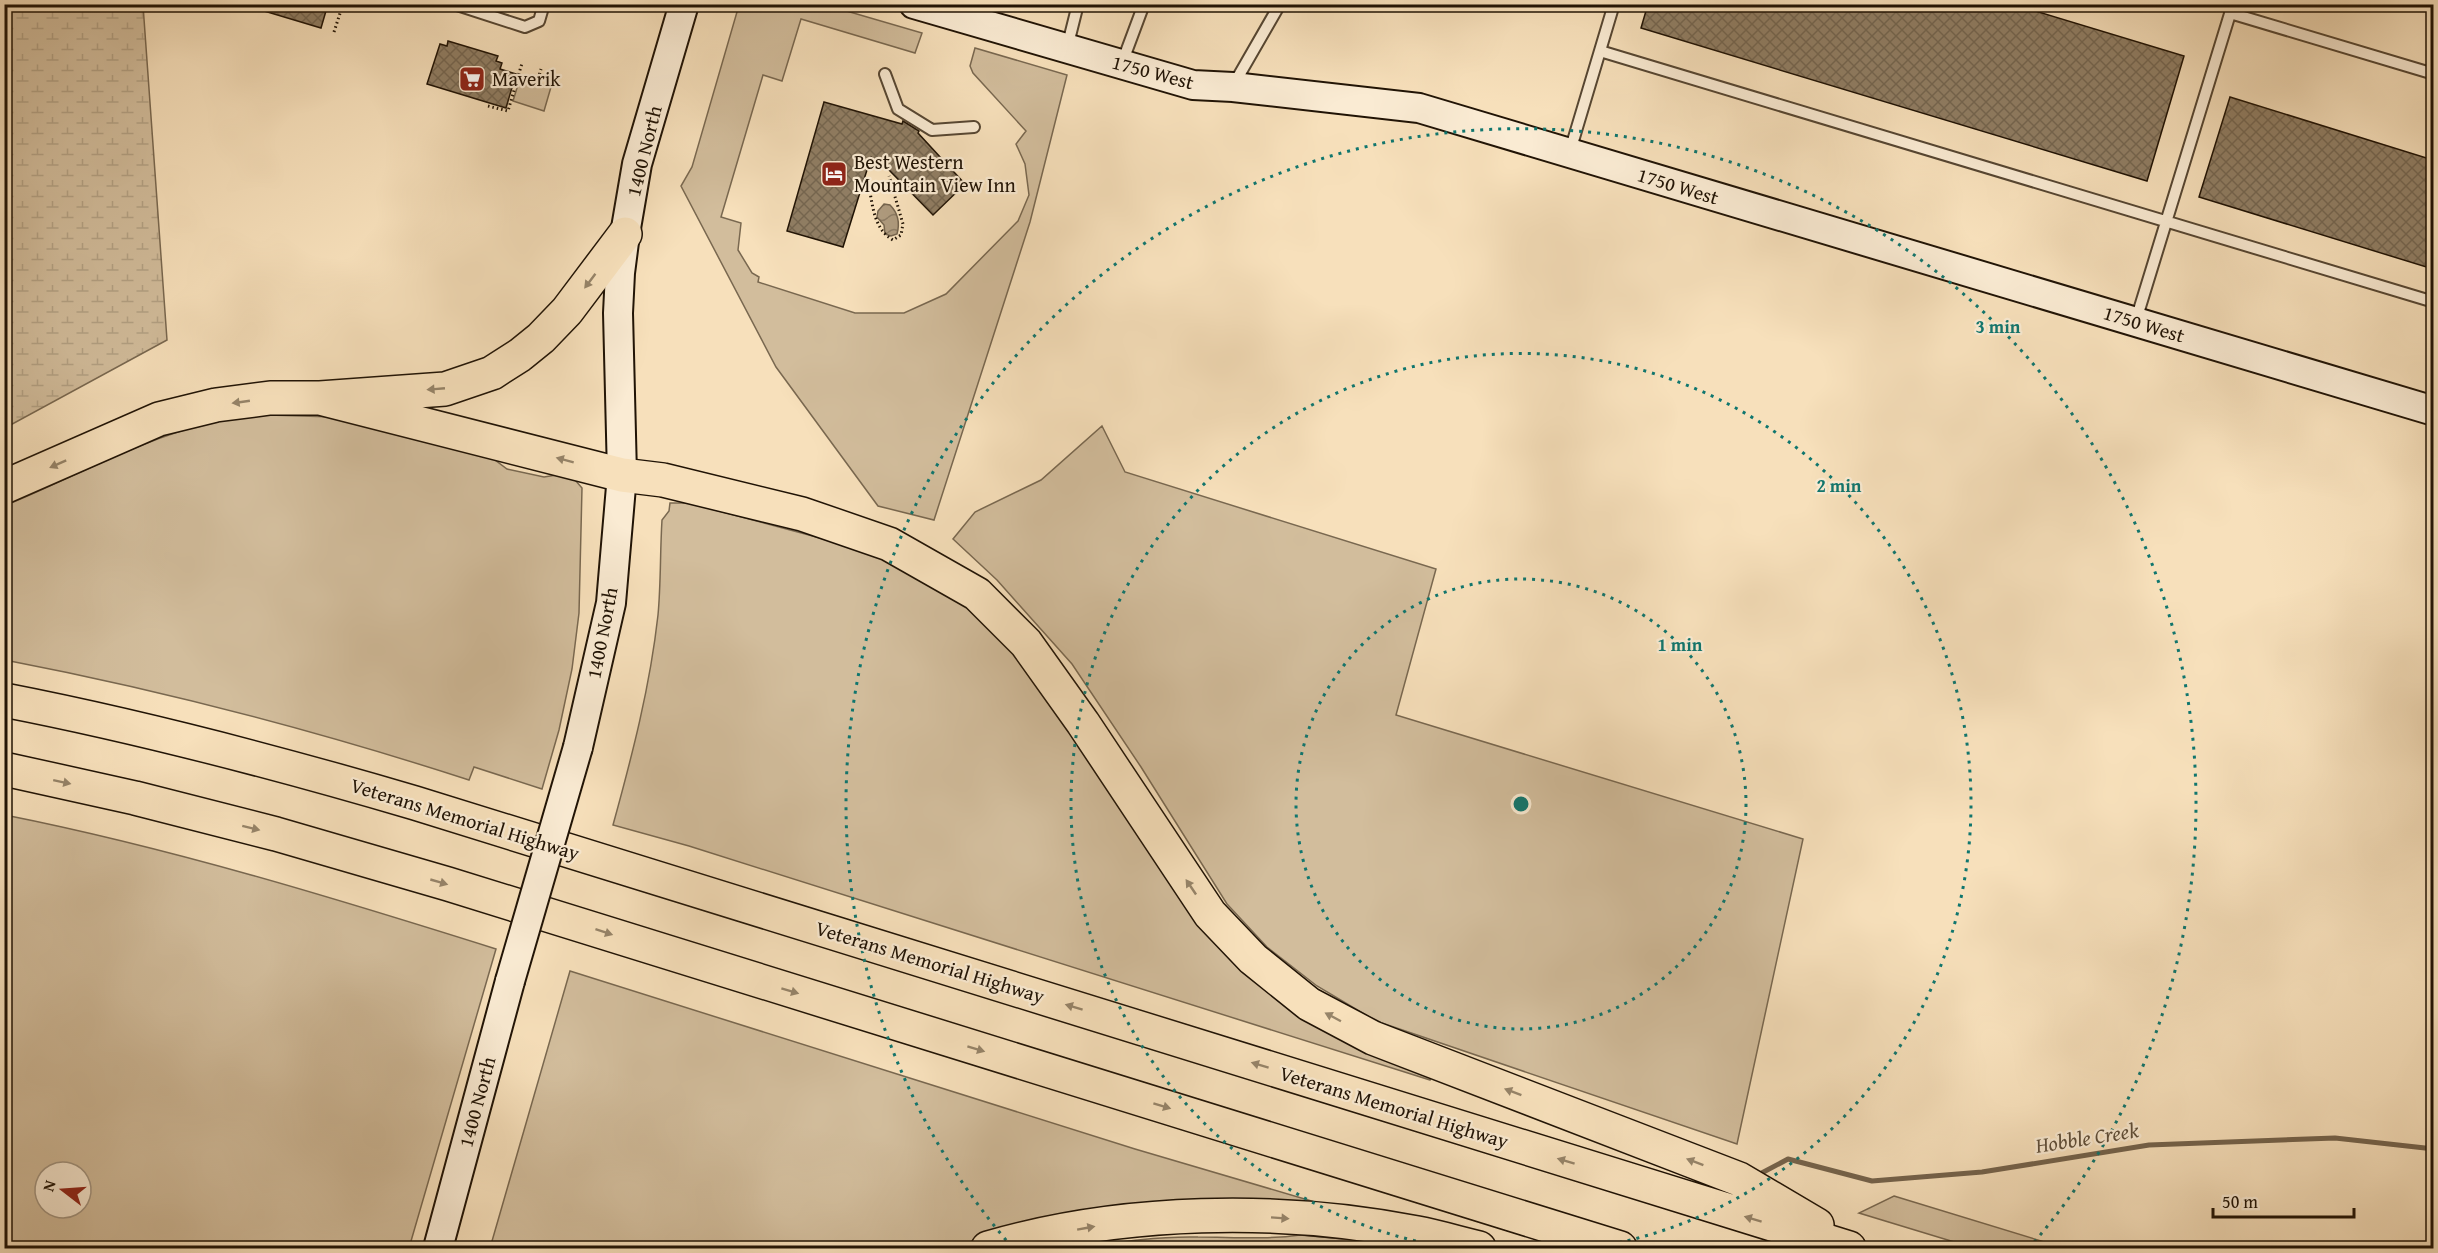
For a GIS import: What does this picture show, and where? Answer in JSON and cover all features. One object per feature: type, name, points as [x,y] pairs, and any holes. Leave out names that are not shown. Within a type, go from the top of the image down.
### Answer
[{"type":"highway","points":[[4,487],[159,419],[216,405],[270,398],[320,398],[445,388],[492,373],[542,338],[567,311],[625,234]]},
{"type":"highway","points":[[320,398],[622,475],[663,480],[801,514],[889,544],[977,594],[1026,643],[1083,723],[1210,914],[1252,959],[1309,1005],[1373,1038],[1739,1179],[1857,1248]]},
{"type":"highway","name":"Veterans Memorial Highway","points":[[4,700],[148,731],[279,764],[403,799],[1849,1248]]},
{"type":"highway","points":[[4,769],[135,798],[276,834],[448,884],[1620,1248]]},
{"type":"highway","points":[[988,1248],[1110,1224],[1246,1216],[1328,1221],[1394,1230],[1479,1248]]},
{"type":"street","name":"1400 North","points":[[438,1248],[510,981],[578,747],[611,603],[622,475],[618,313],[620,273],[637,164],[684,4]]},
{"type":"street","name":"1750 West","points":[[914,4],[956,10],[1067,49],[1193,85],[1233,87],[1419,108],[2433,411]]},
{"type":"lane","points":[[454,4],[525,27],[539,21],[544,4]]},
{"type":"lane","points":[[1067,49],[1078,4]]},
{"type":"lane","points":[[1122,64],[1144,4]]},
{"type":"lane","points":[[1233,87],[1280,4]]},
{"type":"lane","points":[[1569,153],[1614,4]]},
{"type":"lane","points":[[2135,322],[2231,9],[2433,74]]},
{"type":"lane","points":[[1600,51],[2433,302]]},
{"type":"lane","points":[[885,75],[898,109],[932,130],[974,127]]},
{"type":"path","points":[[334,32],[342,4]]},
{"type":"path","points":[[488,106],[508,111],[522,63]]},
{"type":"path","points":[[537,83],[541,69]]},
{"type":"path","points":[[869,187],[881,233],[892,240],[901,235],[903,224],[889,176]]},
{"type":"green space","points":[[5,4],[143,5],[167,340],[5,428]]},
{"type":"green space","points":[[739,5],[826,5],[922,33],[915,53],[801,19],[782,81],[763,75],[721,217],[741,223],[738,250],[752,273],[759,277],[758,282],[855,313],[904,313],[946,294],[1018,221],[1029,195],[1025,164],[1016,144],[1026,131],[973,73],[970,66],[975,48],[1067,75],[1030,222],[934,520],[878,506],[776,367],[681,186],[692,167]]},
{"type":"green space","points":[[520,78],[551,87],[544,111],[513,101]]},
{"type":"green space","points":[[268,415],[335,417],[483,451],[507,469],[544,477],[569,473],[582,488],[579,613],[572,669],[559,730],[542,789],[474,767],[469,780],[297,728],[181,698],[5,660],[4,506],[159,438],[213,422]]},
{"type":"green space","points":[[1102,426],[1125,472],[1436,569],[1396,715],[1803,839],[1737,1144],[1376,1021],[1317,986],[1267,947],[1227,904],[1141,767],[1072,664],[997,580],[953,539],[975,512],[1041,480]]},
{"type":"green space","points":[[670,503],[689,503],[850,546],[894,563],[961,603],[1009,644],[1048,692],[1198,921],[1432,1073],[1430,1080],[689,846],[613,825],[645,695],[655,642],[662,520],[669,511]]},
{"type":"green space","points":[[5,815],[191,858],[496,949],[409,1248],[5,1248]]},
{"type":"green space","points":[[570,971],[1135,1149],[1325,1205],[991,1235],[950,1248],[490,1248]]},
{"type":"green space","points":[[1894,1196],[2064,1248],[1974,1248],[1859,1213]]},
{"type":"green space","points":[[1300,1235],[1354,1240],[1401,1248],[1081,1248],[1168,1237],[1262,1238]]},
{"type":"water","points":[[884,204],[890,205],[898,218],[897,234],[891,236],[885,234],[884,225],[877,217],[878,211]]},
{"type":"building","points":[[254,4],[328,4],[321,28],[254,8]]},
{"type":"building","points":[[1648,4],[2012,4],[2184,56],[2147,181],[1641,28]]},
{"type":"building","name":"Maverik","points":[[448,41],[498,56],[496,61],[502,63],[500,69],[516,74],[506,108],[427,84],[440,44],[447,46]]},
{"type":"building","points":[[2230,97],[2433,160],[2433,269],[2199,197]]},
{"type":"building","name":"Best Western Mountain View Inn","points":[[824,102],[902,124],[903,121],[919,131],[918,133],[965,184],[933,215],[890,171],[871,157],[843,247],[787,231]]},
{"type":"waterway","name":"Hobble Creek","points":[[1756,1176],[1788,1159],[1872,1181],[1982,1172],[2149,1145],[2335,1138],[2434,1149]]},
{"type":"place","name":"Maverik","points":[[472,79]]},
{"type":"place","name":"Best Western Mountain View Inn","points":[[834,174]]}]
